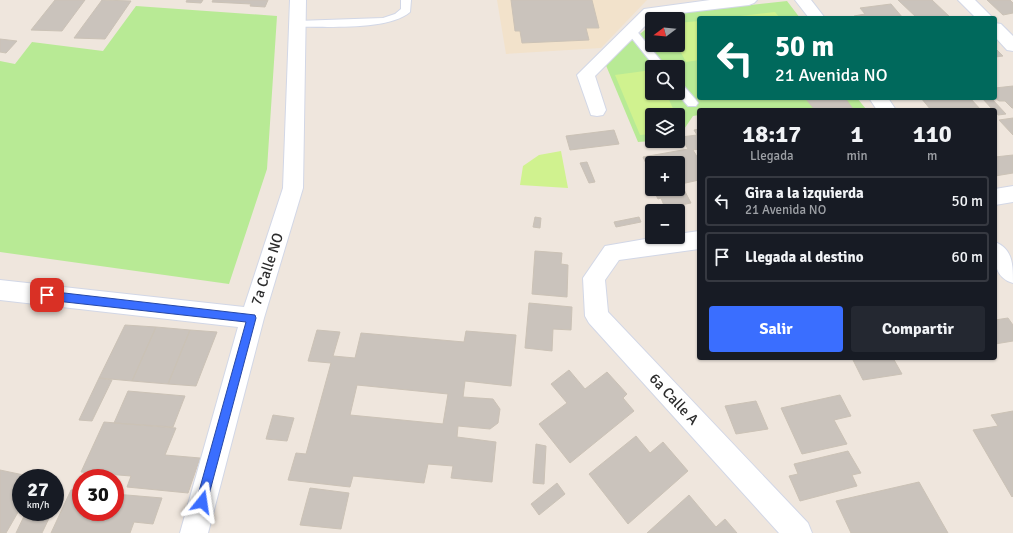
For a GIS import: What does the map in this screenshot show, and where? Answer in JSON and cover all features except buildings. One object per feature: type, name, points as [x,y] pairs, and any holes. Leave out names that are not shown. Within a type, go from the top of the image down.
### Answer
[{"type":"street","name":"7a Calle NO","points":[[194,533],[252,318],[293,188],[298,0]]},
{"type":"street","points":[[597,110],[586,75],[650,12],[749,0]]},
{"type":"street","points":[[803,0],[815,16]]},
{"type":"street","points":[[966,0],[983,16]]},
{"type":"street","points":[[997,30],[1013,46]]},
{"type":"street","points":[[997,197],[1013,194]]},
{"type":"street","name":"6a Calle A","points":[[697,240],[613,252],[594,278],[597,316],[798,533]]},
{"type":"street","points":[[997,254],[1013,274]]},
{"type":"street","points":[[0,290],[252,318]]},
{"type":"lane","points":[[297,24],[384,21],[400,16],[406,10],[406,0]]},
{"type":"lane","points":[[631,31],[655,60]]},
{"type":"lane","points":[[685,95],[692,103]]},
{"type":"shaded area","points":[[497,0],[647,0],[601,48],[506,54]]},
{"type":"green space","points":[[787,1],[798,16],[697,16],[697,100],[859,100],[865,108],[697,108],[697,115],[693,116],[685,128],[685,108],[645,108],[645,142],[638,142],[605,63],[645,30],[645,52],[685,52],[685,13]]},
{"type":"green space","points":[[136,6],[277,16],[267,169],[229,284],[0,252],[0,61],[15,64],[32,42],[103,51]]},
{"type":"green space","points":[[775,12],[778,16],[740,16]]},
{"type":"green space","points":[[697,21],[697,60],[686,62],[681,52],[685,52],[685,22]]},
{"type":"green space","points":[[645,71],[645,100],[669,100],[673,108],[645,108],[645,135],[640,135],[615,75]]},
{"type":"green space","points":[[561,151],[568,188],[520,185],[523,166],[539,155]]},
{"type":"route","points":[[47,295],[252,318],[202,502]]}]
